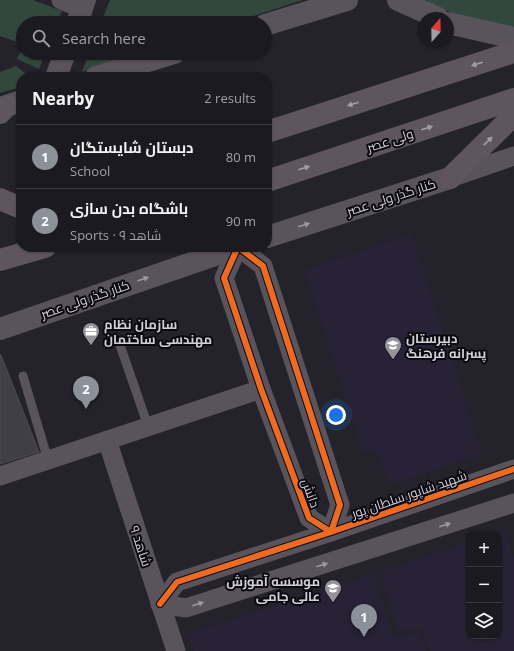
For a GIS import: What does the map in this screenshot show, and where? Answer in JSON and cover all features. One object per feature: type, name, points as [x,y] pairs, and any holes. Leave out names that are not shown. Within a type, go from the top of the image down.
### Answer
[{"type":"main road","points":[[272,130],[514,52]]},
{"type":"main road","name":"ولی عصر","points":[[272,179],[514,99]]},
{"type":"main road","points":[[450,178],[514,115]]},
{"type":"main road","points":[[0,199],[16,206]]},
{"type":"main road","points":[[0,216],[16,210]]},
{"type":"main road","points":[[0,260],[28,252]]},
{"type":"street","points":[[61,0],[81,10]]},
{"type":"street","points":[[272,23],[347,0]]},
{"type":"street","points":[[398,0],[425,12]]},
{"type":"street","points":[[454,23],[514,38]]},
{"type":"street","points":[[58,72],[63,60]]},
{"type":"street","points":[[112,72],[151,60]]},
{"type":"street","name":"کنار گذر ولی عصر","points":[[272,235],[514,156]]},
{"type":"street","name":"کنار گذر ولی عصر","points":[[0,329],[223,252]]},
{"type":"street","name":"دانش","points":[[236,252],[224,278],[261,389],[309,518],[331,532],[340,505],[263,266],[245,252]]},
{"type":"street","points":[[0,476],[261,389]]},
{"type":"street","name":"شاهد ۹","points":[[107,440],[176,651]]},
{"type":"street","name":"شهید شاپور سلطان پور","points":[[160,604],[177,582],[331,532],[514,469]]},
{"type":"street","points":[[160,604],[186,608],[514,503]]},
{"type":"lane","points":[[120,346],[148,426]]},
{"type":"lane","points":[[23,376],[48,460]]},
{"type":"shaded area","name":"دبیرستان پسرانه فرهنگ","points":[[412,233],[482,454],[390,485],[376,450],[363,452],[304,270]]},
{"type":"shaded area","points":[[505,530],[514,558],[514,651],[429,651],[421,628],[398,632],[380,571],[466,543],[466,639],[502,639],[502,531]]},
{"type":"shaded area","name":"موسسه آموزش عالی جامی","points":[[373,574],[394,637],[420,632],[426,651],[194,651],[189,633]]},
{"type":"green space","points":[[0,0],[33,0],[62,11],[60,16],[16,16],[16,42],[0,36]]},
{"type":"green space","points":[[110,0],[303,0],[254,16],[104,16]]},
{"type":"green space","points":[[427,0],[514,0],[514,27],[484,24],[454,14],[454,12],[450,12],[428,2]]},
{"type":"green space","points":[[19,60],[42,60],[39,69]]},
{"type":"green space","points":[[86,60],[119,60],[82,72]]},
{"type":"green space","points":[[16,66],[24,72],[16,72],[16,88],[0,93],[0,72]]},
{"type":"building","points":[[0,355],[39,452],[0,464]]},
{"type":"cycle path","points":[[236,252],[224,278],[261,389],[309,518],[331,532],[340,505],[263,266],[245,252]]},
{"type":"cycle path","points":[[160,604],[177,582],[331,532],[514,469]]},
{"type":"place","name":"سازمان نظام مهندسی ساختمان","points":[[91,346]]},
{"type":"place","name":"دبیرستان پسرانه فرهنگ","points":[[393,360]]},
{"type":"place","name":"باشگاه بدن سازی","points":[[86,409]]},
{"type":"place","name":"موسسه آموزش عالی جامی","points":[[333,603]]},
{"type":"place","name":"دبستان شایستگان","points":[[364,637]]}]
